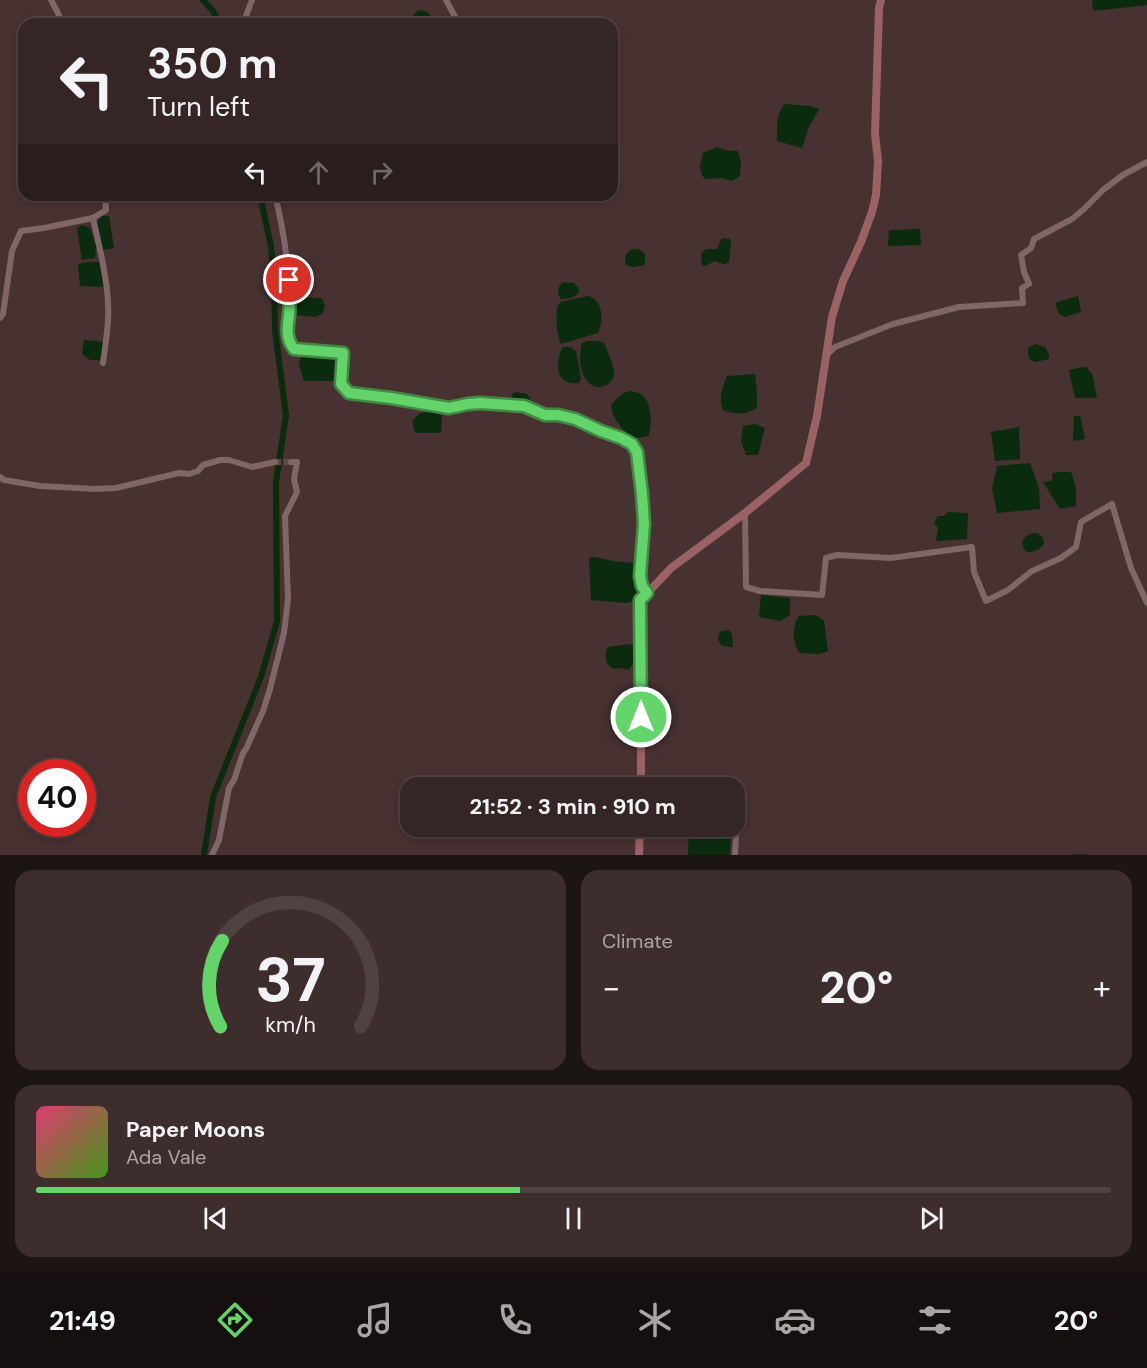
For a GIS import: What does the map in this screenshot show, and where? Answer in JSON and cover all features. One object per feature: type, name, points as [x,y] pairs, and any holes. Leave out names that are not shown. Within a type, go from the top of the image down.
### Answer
[{"type":"street","points":[[51,0],[60,18]]},
{"type":"street","points":[[245,18],[252,0]]},
{"type":"street","points":[[446,0],[456,18]]},
{"type":"street","points":[[641,777],[640,600],[671,568],[745,513],[806,463],[817,416],[832,316],[843,281],[872,212],[876,195],[878,161],[875,124],[880,0]]},
{"type":"street","points":[[827,355],[835,347],[893,324],[959,307],[1023,303],[1022,288],[1029,284],[1021,255],[1031,248],[1034,239],[1072,219],[1103,190],[1123,175],[1147,162]]},
{"type":"street","points":[[0,318],[3,314],[12,251],[21,231],[93,218],[106,210],[105,201]]},
{"type":"street","points":[[276,201],[289,272],[287,323],[289,343],[294,349],[343,353],[341,384],[349,393],[449,408],[480,403],[524,406],[545,415],[575,419],[632,444],[637,452],[644,524],[640,576],[642,586],[647,593]]},
{"type":"street","points":[[93,218],[103,263],[108,303],[103,363]]},
{"type":"street","points":[[0,477],[4,480],[40,486],[116,488],[179,472],[189,474],[215,461],[229,460],[252,467],[275,462]]},
{"type":"street","points":[[212,855],[219,840],[229,788],[264,711],[284,633],[288,599],[285,516],[297,492],[294,479],[297,462],[291,462]]},
{"type":"street","points":[[745,513],[746,587],[760,591],[822,596],[826,558],[837,555],[891,558],[972,548],[974,572],[986,601],[1008,590],[1032,571],[1061,558],[1076,548],[1082,522],[1112,504],[1131,568],[1147,603]]},
{"type":"street","points":[[639,855],[640,837]]},
{"type":"street","points":[[735,855],[736,837]]},
{"type":"shaded area","points":[[1092,0],[1147,0],[1147,5],[1093,11]]},
{"type":"shaded area","points":[[419,10],[425,11],[431,18],[414,18],[414,14]]},
{"type":"shaded area","points":[[784,104],[819,109],[809,127],[802,148],[777,141],[778,117]]},
{"type":"shaded area","points":[[717,147],[738,151],[741,163],[740,176],[732,181],[722,178],[706,179],[702,176],[700,166],[703,153]]},
{"type":"shaded area","points":[[102,216],[109,216],[114,248],[102,250],[97,222]]},
{"type":"shaded area","points":[[82,225],[90,228],[96,246],[95,258],[82,260],[77,228]]},
{"type":"shaded area","points":[[920,229],[921,245],[888,246],[889,230]]},
{"type":"shaded area","points":[[722,238],[730,239],[729,261],[724,264],[715,261],[705,266],[702,265],[703,251],[717,249]]},
{"type":"shaded area","points":[[632,249],[643,251],[645,265],[633,267],[626,265],[626,254]]},
{"type":"shaded area","points":[[99,262],[104,287],[80,286],[78,264]]},
{"type":"shaded area","points":[[562,282],[574,283],[579,293],[571,298],[561,299],[558,294]]},
{"type":"shaded area","points":[[587,296],[596,301],[601,311],[598,333],[561,344],[557,331],[557,306],[561,302]]},
{"type":"shaded area","points":[[1078,296],[1081,312],[1065,317],[1059,314],[1055,303]]},
{"type":"shaded area","points":[[322,298],[325,306],[322,314],[315,317],[296,315],[295,299]]},
{"type":"shaded area","points":[[84,340],[103,342],[102,360],[90,360],[82,354]]},
{"type":"shaded area","points":[[587,341],[604,343],[611,358],[613,378],[604,386],[592,385],[583,375],[580,353],[582,343]]},
{"type":"shaded area","points":[[1035,344],[1045,347],[1049,359],[1035,362],[1030,359],[1028,348]]},
{"type":"shaded area","points":[[563,347],[571,347],[576,351],[581,378],[579,383],[571,383],[561,378],[558,360]]},
{"type":"shaded area","points":[[301,357],[337,357],[338,381],[304,381],[299,365]]},
{"type":"shaded area","points":[[1084,367],[1092,373],[1097,398],[1075,398],[1069,370]]},
{"type":"shaded area","points":[[755,374],[757,408],[740,414],[723,410],[721,397],[727,376]]},
{"type":"shaded area","points":[[630,391],[642,395],[649,405],[651,421],[649,435],[639,438],[629,435],[614,415],[611,405],[622,394]]},
{"type":"shaded area","points":[[516,392],[527,394],[530,398],[528,402],[516,404],[511,402],[512,394]]},
{"type":"shaded area","points":[[441,411],[441,433],[415,433],[412,421],[420,413]]},
{"type":"shaded area","points":[[1074,416],[1080,416],[1085,439],[1073,441]]},
{"type":"shaded area","points":[[755,424],[765,428],[758,455],[746,455],[741,441],[743,426]]},
{"type":"shaded area","points":[[1019,427],[1020,459],[995,461],[991,432]]},
{"type":"shaded area","points":[[1030,463],[1039,488],[1040,509],[997,513],[992,488],[997,466]]},
{"type":"shaded area","points":[[1071,472],[1076,487],[1076,506],[1060,509],[1043,482],[1052,481],[1053,473]]},
{"type":"shaded area","points":[[948,512],[968,513],[967,539],[936,541],[938,528],[934,523],[938,516],[944,516]]},
{"type":"shaded area","points":[[1036,533],[1042,537],[1044,543],[1037,550],[1027,552],[1022,545],[1023,539]]},
{"type":"shaded area","points":[[590,557],[638,563],[637,601],[627,603],[591,600]]},
{"type":"shaded area","points":[[761,595],[790,598],[790,615],[780,621],[759,617]]},
{"type":"shaded area","points":[[816,615],[824,621],[828,651],[819,654],[800,653],[794,640],[797,620],[799,616]]},
{"type":"shaded area","points":[[729,630],[732,634],[733,647],[722,646],[718,640],[719,634],[721,631]]},
{"type":"shaded area","points":[[631,644],[637,647],[637,656],[629,670],[613,669],[608,665],[606,653],[608,647]]},
{"type":"shaded area","points":[[689,837],[731,837],[730,855],[688,855]]},
{"type":"waterway","points":[[203,0],[217,18]]},
{"type":"waterway","points":[[204,855],[213,797],[261,677],[277,621],[276,482],[286,415],[275,330],[271,246],[261,201]]},
{"type":"waterway","points":[[1074,855],[1087,855]]},
{"type":"tunnel","points":[[275,462],[291,462]]},
{"type":"route","points":[[289,280],[287,330],[289,343],[294,349],[343,353],[341,384],[349,393],[449,408],[480,403],[524,406],[545,415],[575,419],[632,444],[637,452],[644,524],[640,576],[642,586],[647,593],[640,600],[641,717]]}]
